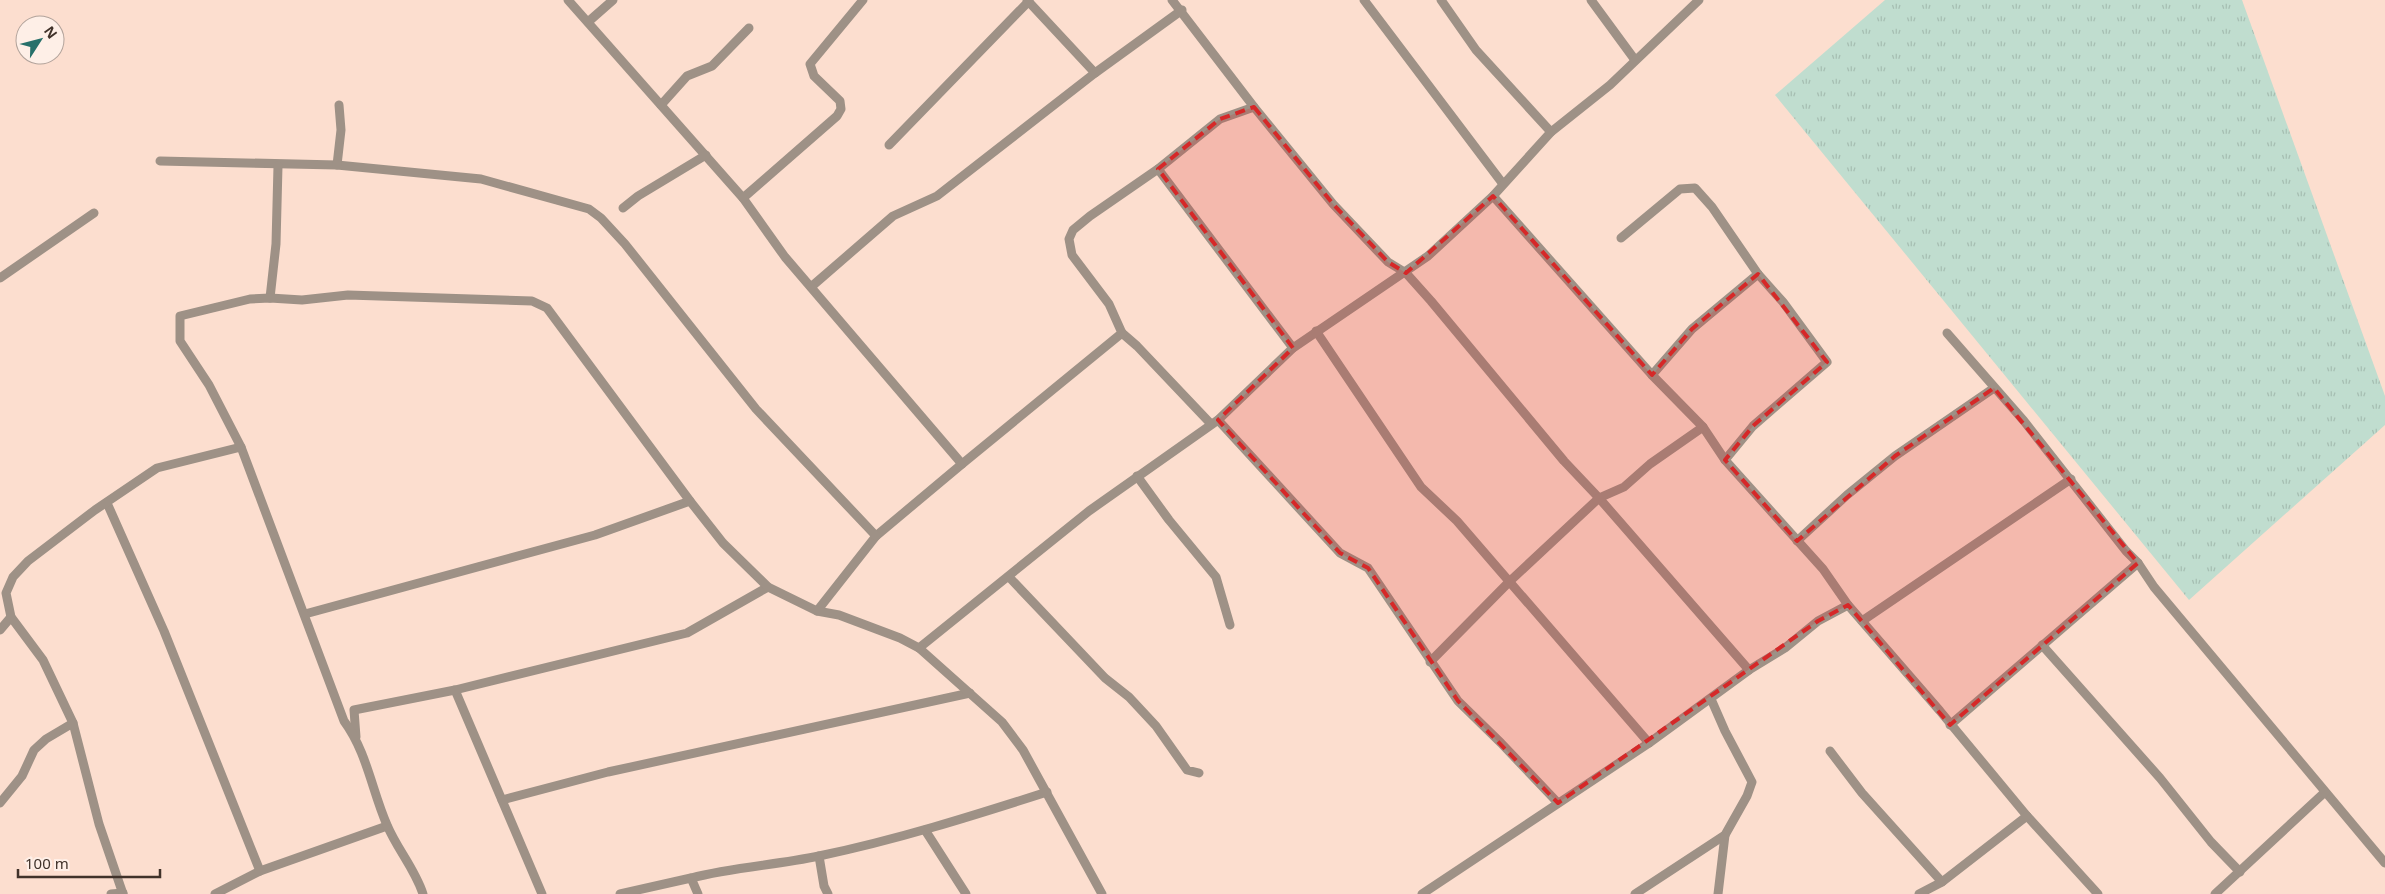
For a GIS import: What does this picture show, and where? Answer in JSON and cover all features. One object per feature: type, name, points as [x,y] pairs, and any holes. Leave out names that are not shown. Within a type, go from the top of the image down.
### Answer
[{"type":"street","points":[[568,0],[743,198],[785,257],[962,464]]},
{"type":"street","points":[[588,22],[613,0]]},
{"type":"street","points":[[743,198],[837,116],[841,109],[840,101],[814,76],[810,64],[863,0]]},
{"type":"street","points":[[1172,0],[1182,10],[1254,107],[1333,204],[1388,262],[1406,273],[1564,461],[1600,498],[1750,670]]},
{"type":"street","points":[[1364,0],[1503,184]]},
{"type":"street","points":[[1442,0],[1476,50],[1551,132]]},
{"type":"street","points":[[1591,0],[1635,60]]},
{"type":"street","points":[[919,648],[970,604],[1009,577],[1054,538],[1136,476],[1214,422],[1293,348],[1406,273],[1428,256],[1492,196],[1551,132],[1610,85],[1698,0]]},
{"type":"street","points":[[888,146],[1028,1],[1095,73]]},
{"type":"street","points":[[811,287],[893,216],[937,196],[1095,73],[1182,10]]},
{"type":"street","points":[[661,104],[687,76],[712,66],[749,28]]},
{"type":"street","points":[[337,165],[341,130],[339,105]]},
{"type":"street","points":[[1254,107],[1220,118],[1158,169],[1090,216],[1073,230],[1069,239],[1072,255],[1110,304],[1122,333],[1214,422],[1340,553],[1368,568],[1458,701],[1558,803]]},
{"type":"street","points":[[623,208],[638,196],[706,155]]},
{"type":"street","points":[[160,161],[278,166],[337,165],[481,179],[588,209],[601,218],[625,244],[756,409],[876,536]]},
{"type":"street","points":[[270,298],[276,244],[278,166]]},
{"type":"street","points":[[1158,169],[1293,348]]},
{"type":"street","points":[[1621,238],[1680,189],[1695,188],[1712,207],[1758,274],[1783,302],[1827,362],[1753,426],[1725,460]]},
{"type":"street","points":[[1492,196],[1652,374],[1703,427],[1725,460],[1823,569],[1848,605],[1940,711],[2027,816],[2098,894]]},
{"type":"street","points":[[0,278],[94,213]]},
{"type":"street","points":[[1652,374],[1692,329],[1758,274]]},
{"type":"street","points":[[356,737],[344,722],[241,447],[209,385],[180,340],[180,316],[250,300],[270,298],[302,300],[348,294],[532,301],[547,308],[723,543],[768,587],[817,611],[839,615],[900,638],[919,648],[1002,722],[1024,750],[1102,894]]},
{"type":"street","points":[[1316,331],[1421,487],[1457,521],[1649,743]]},
{"type":"street","points":[[817,611],[876,536],[1122,333]]},
{"type":"street","points":[[1947,333],[2024,421],[2120,544],[2138,563],[2154,587],[2385,863]]},
{"type":"street","points":[[1797,541],[1847,495],[1895,456],[1994,388]]},
{"type":"street","points":[[1430,662],[1509,582],[1600,498],[1624,487],[1650,464],[1703,427]]},
{"type":"street","points":[[111,894],[123,893],[99,824],[73,723],[43,660],[11,617],[6,593],[13,577],[28,561],[157,468],[241,447]]},
{"type":"street","points":[[1136,476],[1216,577],[1230,626]]},
{"type":"street","points":[[1862,621],[2071,479]]},
{"type":"street","points":[[305,614],[595,535],[690,501]]},
{"type":"street","points":[[107,503],[164,631],[260,871]]},
{"type":"street","points":[[1950,725],[2138,563]]},
{"type":"street","points":[[1009,577],[1104,678],[1129,697],[1156,726],[1187,770],[1199,773]]},
{"type":"street","points":[[423,894],[419,881],[387,826],[356,737],[354,710],[455,690],[687,633],[768,587]]},
{"type":"street","points":[[1422,894],[1649,743],[1750,670],[1785,648],[1818,621],[1848,605]]},
{"type":"street","points":[[0,630],[11,617]]},
{"type":"street","points":[[2042,644],[2160,778],[2211,842],[2240,872]]},
{"type":"street","points":[[455,690],[542,894]]},
{"type":"street","points":[[502,800],[608,772],[970,693]]},
{"type":"street","points":[[1711,699],[1725,732],[1752,782],[1747,796],[1725,835],[1718,894]]},
{"type":"street","points":[[0,803],[22,776],[34,750],[46,739],[73,723]]},
{"type":"street","points":[[1830,751],[1862,793],[1942,882]]},
{"type":"street","points":[[620,894],[716,871],[819,856],[925,830],[1047,792]]},
{"type":"street","points":[[2215,894],[2325,792]]},
{"type":"street","points":[[1919,894],[1942,882],[2027,816]]},
{"type":"street","points":[[215,894],[260,871],[387,826]]},
{"type":"street","points":[[925,830],[966,894]]},
{"type":"street","points":[[1635,894],[1725,835]]},
{"type":"street","points":[[819,856],[824,886],[828,894]]},
{"type":"street","points":[[691,878],[698,894]]},
{"type":"highlighted area","points":[[1254,107],[1333,204],[1388,262],[1406,273],[1493,196],[1652,375],[1692,329],[1758,274],[1827,362],[1753,426],[1725,460],[1797,541],[1895,456],[1994,388],[2138,563],[1950,725],[1848,605],[1818,621],[1558,803],[1458,701],[1368,568],[1340,553],[1218,420],[1293,348],[1158,169],[1220,119]]},
{"type":"green space","points":[[1885,0],[2242,0],[2385,396],[2385,425],[2189,600],[1775,95]]}]
